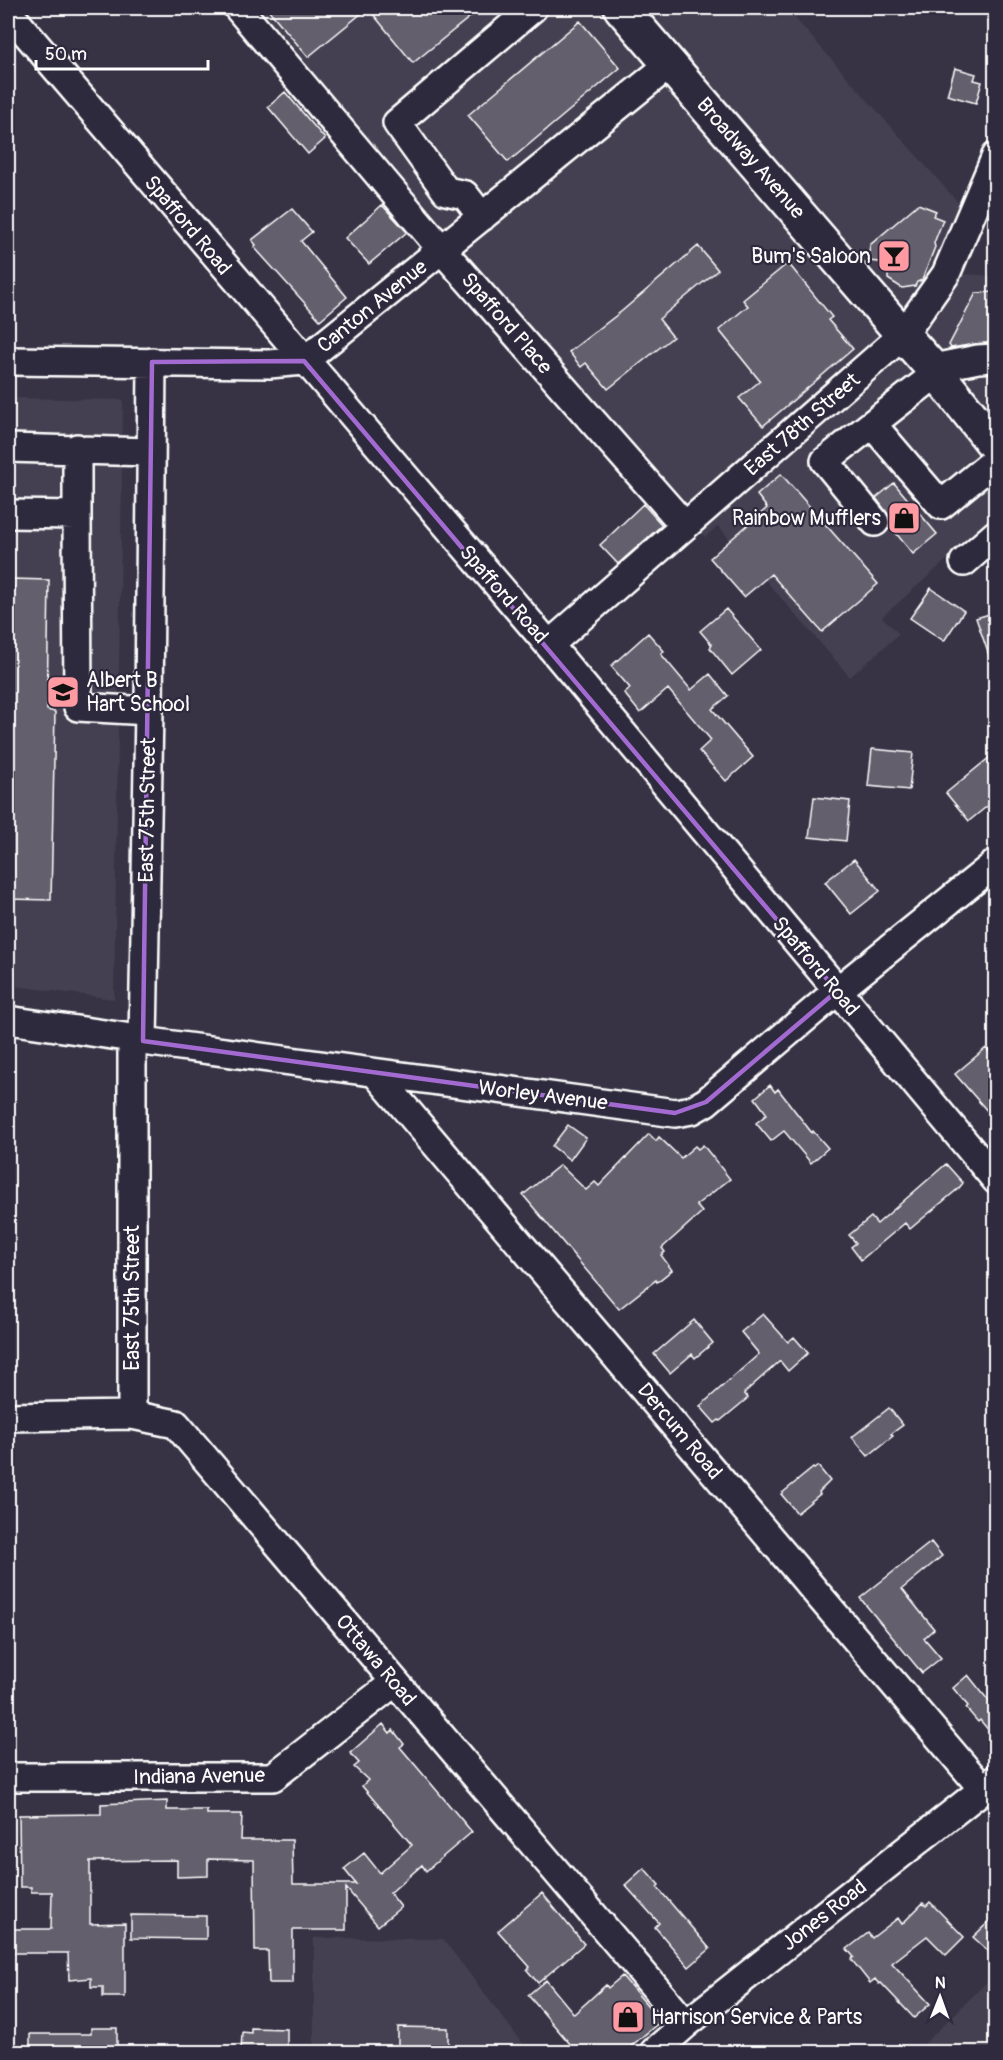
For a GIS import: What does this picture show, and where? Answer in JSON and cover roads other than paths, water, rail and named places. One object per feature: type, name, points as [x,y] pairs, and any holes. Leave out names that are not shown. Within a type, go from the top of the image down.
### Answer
[{"type":"main road","name":"Broadway Avenue","points":[[621,8],[903,336],[935,370],[996,447]]},
{"type":"street","name":"Spafford Place","points":[[238,8],[442,250],[685,526]]},
{"type":"street","points":[[482,217],[465,195],[446,190],[397,123],[533,8]]},
{"type":"street","name":"Spafford Road","points":[[8,12],[549,645],[837,991],[992,1168]]},
{"type":"street","name":"Canton Avenue","points":[[8,361],[269,364],[304,361],[670,64]]},
{"type":"street","name":"East 78th Street","points":[[549,645],[903,336],[946,273],[996,156]]},
{"type":"street","points":[[874,522],[825,461],[935,370],[996,358]]},
{"type":"street","name":"East 75th Street","points":[[132,1415],[137,1040],[150,711],[152,362]]},
{"type":"street","points":[[872,424],[940,505],[996,460]]},
{"type":"street","points":[[8,447],[150,452]]},
{"type":"street","points":[[77,448],[78,707],[150,711]]},
{"type":"street","points":[[8,514],[77,515]]},
{"type":"street","points":[[964,562],[996,534]]},
{"type":"street","name":"Worley Avenue","points":[[8,1020],[376,1074],[675,1113],[692,1110],[706,1102],[837,991],[996,863]]},
{"type":"street","name":"Dercum Road","points":[[376,1074],[989,1784]]},
{"type":"street","name":"Ottawa Road","points":[[8,1417],[132,1415],[176,1424],[686,2024]]},
{"type":"street","name":"Indiana Avenue","points":[[8,1778],[273,1777],[395,1682]]},
{"type":"street","name":"Jones Road","points":[[654,2052],[686,2024],[989,1784]]},
{"type":"place","name":"Bum's Saloon","points":[[894,256]]},
{"type":"place","name":"Rainbow Mufflers","points":[[904,518]]},
{"type":"place","name":"Albert B Hart School","points":[[63,692]]},
{"type":"place","name":"Harrison Service & Parts","points":[[628,2017]]}]
